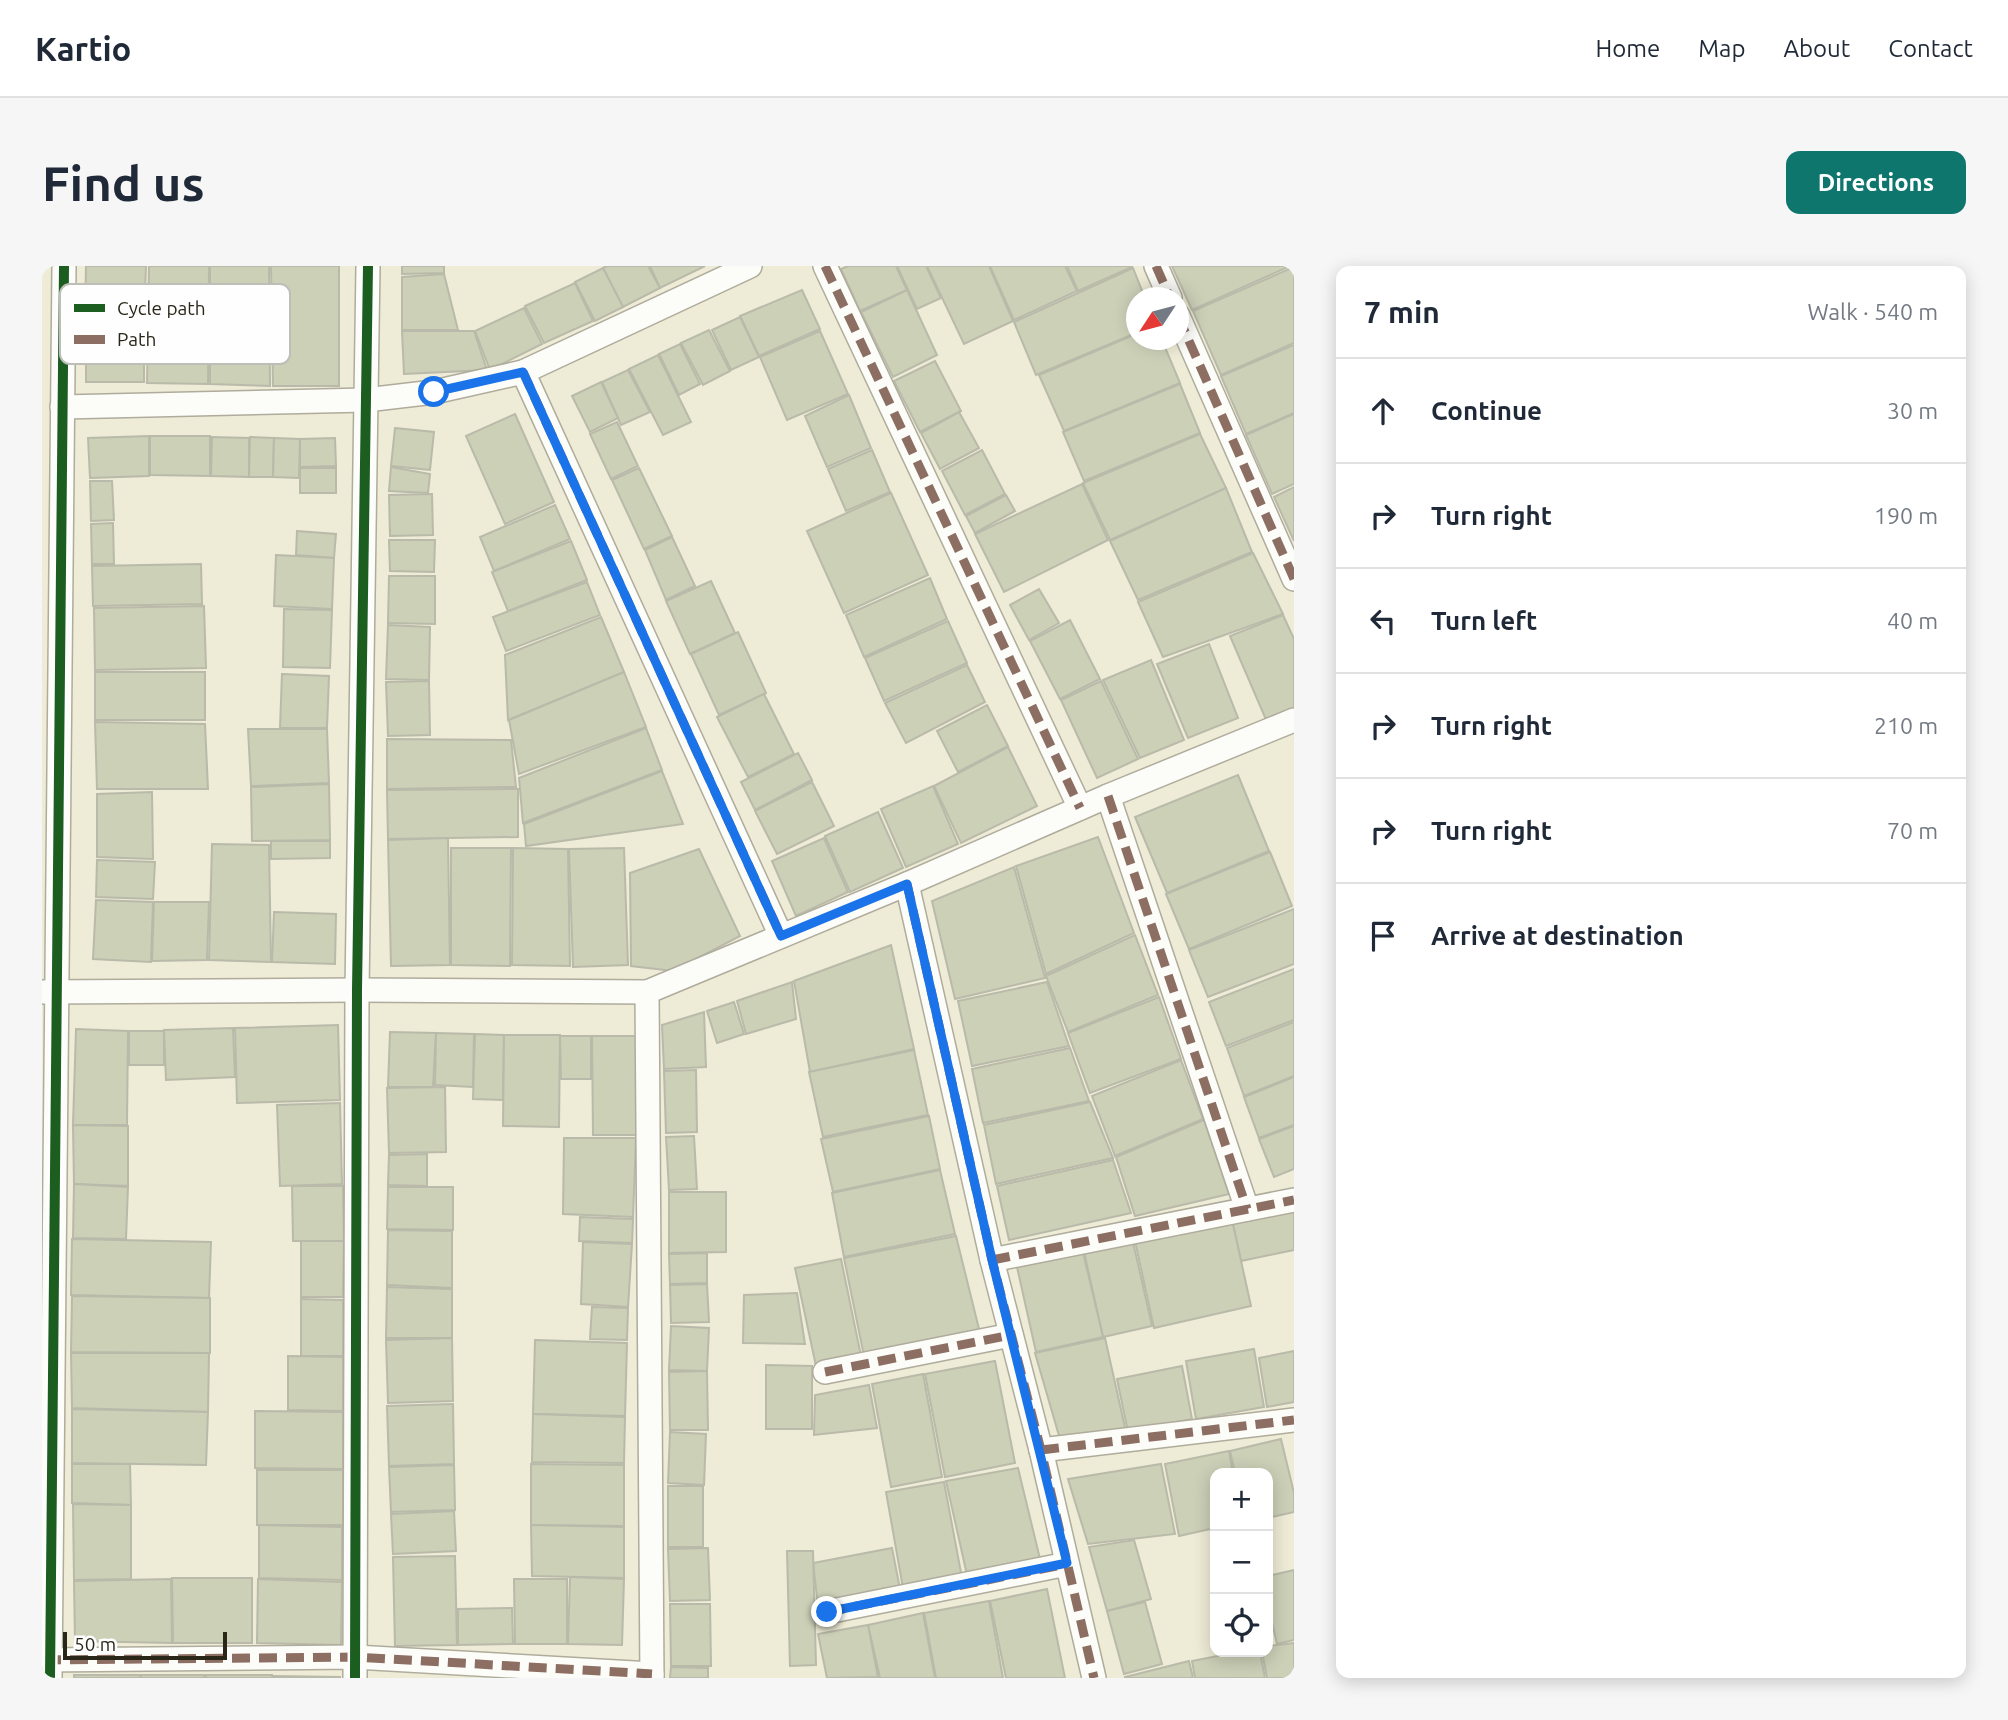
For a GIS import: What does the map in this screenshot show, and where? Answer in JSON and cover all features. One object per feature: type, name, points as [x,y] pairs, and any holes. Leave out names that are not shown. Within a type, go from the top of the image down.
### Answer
[{"type":"street","points":[[64,266],[64,284]]},
{"type":"street","points":[[355,1668],[357,990],[368,266]]},
{"type":"street","points":[[62,407],[366,400],[434,392],[523,372],[750,266]]},
{"type":"street","points":[[825,266],[1080,808]]},
{"type":"street","points":[[1156,266],[1165,287]]},
{"type":"street","points":[[1189,341],[1294,579]]},
{"type":"street","points":[[63,364],[50,992],[47,1666],[355,1668],[652,1676],[647,992]]},
{"type":"street","points":[[523,372],[781,936]]},
{"type":"street","points":[[50,992],[647,992],[1294,720]]},
{"type":"street","points":[[1108,796],[1247,1209]]},
{"type":"street","points":[[907,884],[992,1260],[1041,1450],[1094,1678]]},
{"type":"street","points":[[992,1260],[1294,1200]]},
{"type":"street","points":[[825,1372],[1012,1335]]},
{"type":"street","points":[[1041,1450],[1294,1421]]},
{"type":"street","points":[[827,1612],[1067,1563]]},
{"type":"building","points":[[86,266],[146,266],[145,284],[86,284]]},
{"type":"building","points":[[149,266],[209,266],[209,284],[149,284]]},
{"type":"building","points":[[210,266],[269,266],[269,284],[210,284]]},
{"type":"building","points":[[271,266],[339,266],[339,386],[273,386],[273,364],[290,364],[290,284],[271,284]]},
{"type":"building","points":[[402,266],[444,266],[444,273],[402,274]]},
{"type":"building","points":[[648,266],[660,288],[623,307],[603,268]]},
{"type":"building","points":[[650,266],[705,266],[660,288]]},
{"type":"building","points":[[848,266],[896,266],[907,290],[860,311],[841,269]]},
{"type":"building","points":[[897,266],[926,266],[941,298],[917,309]]},
{"type":"building","points":[[927,266],[989,266],[1013,321],[964,344]]},
{"type":"building","points":[[990,266],[1065,266],[1077,291],[1014,320]]},
{"type":"building","points":[[1067,266],[1131,266],[1132,267],[1078,291]]},
{"type":"building","points":[[1172,266],[1290,266],[1192,310],[1189,303],[1189,287],[1182,287]]},
{"type":"building","points":[[1294,267],[1294,343],[1221,375],[1193,311]]},
{"type":"building","points":[[603,268],[623,307],[595,321],[575,282]]},
{"type":"building","points":[[1133,268],[1141,287],[1126,287],[1126,337],[1036,375],[1014,322]]},
{"type":"building","points":[[444,274],[458,330],[402,330],[402,277]]},
{"type":"building","points":[[575,283],[593,321],[544,343],[525,306]]},
{"type":"building","points":[[802,290],[820,329],[759,356],[740,316]]},
{"type":"building","points":[[907,290],[937,355],[893,377],[861,312]]},
{"type":"building","points":[[524,308],[542,344],[490,370],[475,331]]},
{"type":"building","points":[[740,317],[759,357],[731,370],[712,330]]},
{"type":"building","points":[[709,330],[730,371],[703,385],[681,343]]},
{"type":"building","points":[[402,331],[474,331],[487,370],[404,374]]},
{"type":"building","points":[[820,331],[848,394],[787,420],[760,357]]},
{"type":"building","points":[[1126,338],[1126,350],[1166,350],[1180,383],[1064,431],[1039,375]]},
{"type":"building","points":[[680,344],[700,384],[679,395],[659,354]]},
{"type":"building","points":[[1294,345],[1294,413],[1246,434],[1221,376]]},
{"type":"building","points":[[658,355],[691,422],[663,435],[629,369]]},
{"type":"building","points":[[935,361],[961,411],[920,432],[894,381]]},
{"type":"building","points":[[86,364],[144,364],[144,382],[86,382]]},
{"type":"building","points":[[147,364],[208,364],[208,384],[147,383]]},
{"type":"building","points":[[210,364],[270,364],[270,386],[210,384]]},
{"type":"building","points":[[628,370],[650,412],[621,425],[602,382]]},
{"type":"building","points":[[601,382],[618,418],[590,432],[572,396]]},
{"type":"building","points":[[1180,384],[1200,433],[1084,481],[1063,432]]},
{"type":"building","points":[[849,395],[871,448],[827,467],[805,416]]},
{"type":"building","points":[[959,412],[979,448],[940,469],[921,433]]},
{"type":"building","points":[[515,414],[554,502],[505,524],[466,436]]},
{"type":"building","points":[[1294,414],[1294,484],[1272,494],[1246,435]]},
{"type":"building","points":[[617,422],[638,466],[611,479],[590,434]]},
{"type":"building","points":[[395,428],[434,432],[430,470],[391,466]]},
{"type":"building","points":[[1200,434],[1226,488],[1110,540],[1083,483]]},
{"type":"building","points":[[149,436],[149,476],[90,478],[88,438]]},
{"type":"building","points":[[150,436],[210,436],[210,476],[150,475]]},
{"type":"building","points":[[212,437],[249,438],[249,477],[211,476]]},
{"type":"building","points":[[250,437],[274,438],[273,477],[249,477]]},
{"type":"building","points":[[274,438],[300,439],[299,478],[273,477]]},
{"type":"building","points":[[335,438],[336,466],[300,467],[300,439]]},
{"type":"building","points":[[872,450],[890,492],[846,511],[828,469]]},
{"type":"building","points":[[982,450],[1005,494],[965,515],[942,471]]},
{"type":"building","points":[[391,467],[430,474],[428,493],[389,491]]},
{"type":"building","points":[[300,468],[336,468],[336,493],[300,493]]},
{"type":"building","points":[[639,468],[672,536],[644,549],[612,480]]},
{"type":"building","points":[[90,481],[112,481],[114,520],[91,521]]},
{"type":"building","points":[[1082,484],[1108,540],[1004,592],[975,534]]},
{"type":"building","points":[[1294,487],[1294,541],[1274,497]]},
{"type":"building","points":[[1226,488],[1252,552],[1138,600],[1110,541]]},
{"type":"building","points":[[891,493],[928,575],[844,613],[807,531]]},
{"type":"building","points":[[432,494],[433,535],[390,536],[389,495]]},
{"type":"building","points":[[1006,495],[1015,511],[975,533],[966,516]]},
{"type":"building","points":[[555,505],[570,539],[494,571],[480,537]]},
{"type":"building","points":[[113,523],[114,564],[92,564],[91,524]]},
{"type":"building","points":[[297,531],[336,534],[334,558],[296,555]]},
{"type":"building","points":[[672,537],[695,586],[666,600],[645,550]]},
{"type":"building","points":[[389,540],[435,540],[434,572],[390,571]]},
{"type":"building","points":[[571,541],[587,580],[508,611],[492,572]]},
{"type":"building","points":[[1253,553],[1283,614],[1163,657],[1138,602]]},
{"type":"building","points":[[276,555],[334,558],[332,609],[274,606]]},
{"type":"building","points":[[201,564],[202,604],[93,606],[92,566]]},
{"type":"building","points":[[389,576],[435,576],[435,624],[388,623]]},
{"type":"building","points":[[930,578],[947,619],[864,657],[846,615]]},
{"type":"building","points":[[711,581],[735,633],[690,654],[666,601]]},
{"type":"building","points":[[587,582],[600,615],[506,651],[493,617]]},
{"type":"building","points":[[1039,589],[1059,623],[1029,640],[1010,605]]},
{"type":"building","points":[[204,606],[206,668],[95,670],[94,608]]},
{"type":"building","points":[[284,609],[332,610],[330,668],[283,667]]},
{"type":"building","points":[[1283,615],[1294,639],[1294,711],[1267,722],[1230,636]]},
{"type":"building","points":[[601,617],[624,672],[508,720],[505,655]]},
{"type":"building","points":[[1070,620],[1100,679],[1060,699],[1030,641]]},
{"type":"building","points":[[948,621],[967,663],[884,701],[865,658]]},
{"type":"building","points":[[388,625],[430,627],[429,680],[386,679]]},
{"type":"building","points":[[738,632],[766,693],[719,715],[691,654]]},
{"type":"building","points":[[1209,644],[1238,718],[1188,738],[1157,664]]},
{"type":"building","points":[[1151,660],[1184,740],[1140,758],[1103,680]]},
{"type":"building","points":[[967,665],[985,702],[906,743],[885,703]]},
{"type":"building","points":[[95,672],[205,672],[205,720],[95,720]]},
{"type":"building","points":[[624,672],[646,727],[519,774],[509,720]]},
{"type":"building","points":[[282,674],[329,676],[327,728],[280,728]]},
{"type":"building","points":[[429,681],[430,735],[388,736],[386,682]]},
{"type":"building","points":[[1101,681],[1138,759],[1097,778],[1061,700]]},
{"type":"building","points":[[764,694],[794,754],[748,777],[717,717]]},
{"type":"building","points":[[987,705],[1008,746],[958,772],[937,731]]},
{"type":"building","points":[[95,722],[205,724],[208,789],[97,789]]},
{"type":"building","points":[[646,728],[662,770],[523,823],[519,778]]},
{"type":"building","points":[[248,729],[327,729],[329,783],[251,786]]},
{"type":"building","points":[[387,739],[511,740],[516,787],[387,789]]},
{"type":"building","points":[[1008,747],[1037,806],[961,843],[934,786]]},
{"type":"building","points":[[798,753],[812,780],[755,810],[741,782]]},
{"type":"building","points":[[662,771],[683,824],[526,846],[524,824]]},
{"type":"building","points":[[1238,775],[1269,851],[1167,893],[1135,817]]},
{"type":"building","points":[[812,782],[834,826],[777,854],[755,811]]},
{"type":"building","points":[[329,784],[330,840],[252,841],[251,787]]},
{"type":"building","points":[[933,786],[958,844],[906,867],[881,809]]},
{"type":"building","points":[[518,789],[518,837],[388,839],[387,790]]},
{"type":"building","points":[[152,792],[153,859],[97,857],[97,794]]},
{"type":"building","points":[[878,812],[903,868],[850,892],[825,836]]},
{"type":"building","points":[[1098,837],[1134,933],[1046,974],[1016,866]]},
{"type":"building","points":[[448,838],[450,965],[391,966],[388,840]]},
{"type":"building","points":[[824,838],[848,892],[796,916],[772,861]]},
{"type":"building","points":[[271,841],[330,841],[330,858],[271,859]]},
{"type":"building","points":[[212,844],[269,845],[271,962],[209,960]]},
{"type":"building","points":[[451,848],[511,848],[510,966],[451,965]]},
{"type":"building","points":[[513,848],[568,849],[570,966],[512,965]]},
{"type":"building","points":[[624,848],[628,965],[573,967],[569,849]]},
{"type":"building","points":[[699,849],[740,936],[673,971],[631,966],[630,873]]},
{"type":"building","points":[[1270,852],[1292,906],[1189,949],[1166,894]]},
{"type":"building","points":[[97,860],[155,862],[153,899],[96,897]]},
{"type":"building","points":[[1014,867],[1045,978],[955,999],[932,901]]},
{"type":"building","points":[[96,900],[153,902],[151,962],[93,959]]},
{"type":"building","points":[[154,902],[209,902],[207,960],[152,961]]},
{"type":"building","points":[[1294,909],[1294,964],[1208,997],[1189,950]]},
{"type":"building","points":[[274,912],[336,914],[335,964],[272,962]]},
{"type":"building","points":[[1135,935],[1158,995],[1068,1032],[1046,976]]},
{"type":"building","points":[[891,945],[914,1049],[810,1072],[794,981]]},
{"type":"building","points":[[1294,969],[1294,1020],[1226,1046],[1209,1002]]},
{"type":"building","points":[[792,982],[796,1019],[746,1034],[737,1001]]},
{"type":"building","points":[[1047,982],[1069,1046],[972,1066],[958,1001]]},
{"type":"building","points":[[1159,997],[1181,1059],[1090,1093],[1068,1033]]},
{"type":"building","points":[[734,1002],[744,1034],[717,1043],[707,1011]]},
{"type":"building","points":[[704,1012],[706,1067],[664,1069],[662,1025]]},
{"type":"building","points":[[1294,1022],[1294,1076],[1244,1096],[1227,1048]]},
{"type":"building","points":[[338,1025],[340,1100],[237,1103],[235,1028]]},
{"type":"building","points":[[233,1028],[235,1077],[166,1080],[164,1030]]},
{"type":"building","points":[[76,1029],[128,1031],[127,1125],[73,1125]]},
{"type":"building","points":[[129,1031],[164,1031],[164,1065],[129,1065]]},
{"type":"building","points":[[390,1032],[436,1033],[433,1087],[388,1087]]},
{"type":"building","points":[[436,1033],[474,1034],[473,1087],[435,1085]]},
{"type":"building","points":[[475,1034],[504,1035],[503,1100],[473,1099]]},
{"type":"building","points":[[504,1035],[560,1035],[559,1127],[503,1126]]},
{"type":"building","points":[[560,1036],[591,1036],[591,1079],[561,1079]]},
{"type":"building","points":[[592,1036],[636,1036],[636,1135],[593,1135]]},
{"type":"building","points":[[1070,1048],[1089,1101],[983,1123],[972,1069]]},
{"type":"building","points":[[914,1050],[928,1115],[823,1137],[809,1072]]},
{"type":"building","points":[[1181,1060],[1203,1119],[1115,1156],[1092,1096]]},
{"type":"building","points":[[696,1070],[697,1132],[666,1133],[664,1071]]},
{"type":"building","points":[[1294,1077],[1294,1125],[1259,1138],[1244,1097]]},
{"type":"building","points":[[445,1087],[446,1152],[389,1153],[387,1088]]},
{"type":"building","points":[[1090,1102],[1113,1158],[996,1184],[984,1125]]},
{"type":"building","points":[[340,1103],[342,1184],[280,1186],[277,1105]]},
{"type":"building","points":[[929,1116],[940,1169],[833,1192],[821,1139]]},
{"type":"building","points":[[1204,1120],[1229,1194],[1135,1216],[1116,1157]]},
{"type":"building","points":[[73,1125],[128,1126],[128,1186],[74,1184]]},
{"type":"building","points":[[1294,1126],[1294,1169],[1274,1177],[1259,1139]]},
{"type":"building","points":[[694,1136],[697,1189],[669,1190],[666,1137]]},
{"type":"building","points":[[564,1138],[636,1138],[633,1217],[563,1214]]},
{"type":"building","points":[[427,1154],[427,1186],[388,1185],[389,1155]]},
{"type":"building","points":[[1113,1160],[1131,1213],[1009,1240],[997,1186]]},
{"type":"building","points":[[940,1170],[955,1234],[844,1257],[832,1193]]},
{"type":"building","points":[[74,1184],[128,1187],[126,1239],[73,1238]]},
{"type":"building","points":[[292,1186],[343,1186],[344,1241],[293,1241]]},
{"type":"building","points":[[388,1187],[453,1187],[453,1230],[387,1229]]},
{"type":"building","points":[[669,1192],[726,1192],[726,1252],[669,1253]]},
{"type":"building","points":[[1294,1208],[1294,1250],[1241,1261],[1232,1220]]},
{"type":"building","points":[[580,1217],[633,1219],[632,1243],[579,1241]]},
{"type":"building","points":[[1232,1220],[1251,1306],[1154,1328],[1135,1241]]},
{"type":"building","points":[[388,1230],[452,1231],[452,1288],[387,1285]]},
{"type":"building","points":[[956,1236],[980,1333],[864,1356],[844,1258]]},
{"type":"building","points":[[72,1239],[211,1242],[209,1298],[71,1295]]},
{"type":"building","points":[[301,1241],[344,1241],[343,1297],[301,1297]]},
{"type":"building","points":[[583,1242],[632,1244],[628,1307],[581,1304]]},
{"type":"building","points":[[1133,1242],[1152,1326],[1103,1337],[1084,1252]]},
{"type":"building","points":[[1083,1252],[1103,1337],[1036,1352],[1017,1267]]},
{"type":"building","points":[[707,1253],[707,1283],[670,1284],[669,1254]]},
{"type":"building","points":[[841,1259],[861,1356],[816,1366],[795,1268]]},
{"type":"building","points":[[707,1284],[709,1322],[671,1323],[670,1285]]},
{"type":"building","points":[[387,1287],[452,1289],[452,1338],[386,1338]]},
{"type":"building","points":[[797,1293],[805,1344],[743,1343],[744,1295]]},
{"type":"building","points":[[72,1296],[210,1298],[210,1353],[71,1352]]},
{"type":"building","points":[[301,1299],[343,1300],[343,1356],[301,1356]]},
{"type":"building","points":[[592,1307],[628,1308],[627,1340],[590,1339]]},
{"type":"building","points":[[671,1326],[709,1328],[707,1371],[669,1370]]},
{"type":"building","points":[[452,1338],[453,1401],[388,1403],[386,1340]]},
{"type":"building","points":[[1105,1338],[1126,1432],[1062,1446],[1035,1353]]},
{"type":"building","points":[[535,1340],[627,1343],[625,1416],[533,1414]]},
{"type":"building","points":[[1254,1349],[1264,1407],[1196,1419],[1186,1361]]},
{"type":"building","points":[[1294,1351],[1294,1402],[1267,1407],[1259,1358]]},
{"type":"building","points":[[71,1353],[209,1353],[208,1412],[72,1408]]},
{"type":"building","points":[[288,1356],[343,1357],[343,1411],[288,1410]]},
{"type":"building","points":[[995,1361],[1015,1463],[945,1477],[925,1374]]},
{"type":"building","points":[[766,1365],[812,1366],[812,1429],[766,1429]]},
{"type":"building","points":[[1182,1366],[1192,1419],[1128,1432],[1117,1379]]},
{"type":"building","points":[[707,1371],[708,1430],[670,1430],[669,1372]]},
{"type":"building","points":[[923,1374],[942,1477],[891,1487],[872,1384]]},
{"type":"building","points":[[869,1385],[877,1428],[814,1435],[815,1395]]},
{"type":"building","points":[[453,1404],[454,1464],[389,1466],[387,1406]]},
{"type":"building","points":[[72,1409],[208,1412],[206,1465],[72,1463]]},
{"type":"building","points":[[255,1411],[343,1412],[343,1469],[255,1468]]},
{"type":"building","points":[[533,1414],[625,1417],[624,1463],[532,1462]]},
{"type":"building","points":[[670,1432],[706,1434],[704,1485],[668,1483]]},
{"type":"building","points":[[1281,1439],[1294,1493],[1294,1512],[1273,1517],[1273,1468],[1234,1468],[1230,1451]]},
{"type":"building","points":[[1229,1451],[1232,1468],[1210,1468],[1210,1529],[1179,1536],[1165,1464]]},
{"type":"building","points":[[72,1464],[130,1464],[131,1505],[72,1503]]},
{"type":"building","points":[[531,1464],[624,1465],[624,1526],[531,1525]]},
{"type":"building","points":[[1161,1464],[1175,1534],[1088,1544],[1068,1479]]},
{"type":"building","points":[[454,1465],[455,1510],[391,1512],[389,1467]]},
{"type":"building","points":[[1018,1468],[1041,1563],[967,1575],[946,1481]]},
{"type":"building","points":[[257,1470],[343,1470],[343,1525],[257,1525]]},
{"type":"building","points":[[944,1482],[962,1578],[903,1588],[886,1492]]},
{"type":"building","points":[[668,1486],[703,1486],[703,1547],[668,1547]]},
{"type":"building","points":[[73,1504],[131,1505],[131,1579],[74,1580]]},
{"type":"building","points":[[454,1511],[456,1551],[393,1554],[391,1514]]},
{"type":"building","points":[[259,1525],[342,1527],[342,1580],[259,1578]]},
{"type":"building","points":[[531,1525],[624,1527],[624,1578],[532,1576]]},
{"type":"building","points":[[1134,1540],[1151,1599],[1107,1611],[1089,1547]]},
{"type":"building","points":[[708,1548],[710,1600],[670,1601],[668,1549]]},
{"type":"building","points":[[892,1548],[900,1589],[818,1606],[813,1563]]},
{"type":"building","points":[[787,1551],[813,1551],[816,1665],[790,1666]]},
{"type":"building","points":[[455,1556],[457,1645],[395,1646],[393,1557]]},
{"type":"building","points":[[1294,1570],[1294,1640],[1277,1644],[1273,1627],[1273,1575]]},
{"type":"building","points":[[570,1577],[624,1579],[622,1645],[568,1644]]},
{"type":"building","points":[[172,1578],[252,1578],[252,1643],[173,1643]]},
{"type":"building","points":[[171,1579],[172,1643],[75,1641],[74,1581]]},
{"type":"building","points":[[258,1579],[342,1582],[341,1645],[257,1643]]},
{"type":"building","points":[[514,1579],[567,1579],[567,1644],[515,1644]]},
{"type":"building","points":[[1047,1589],[1065,1678],[1006,1678],[990,1601]]},
{"type":"building","points":[[989,1601],[1003,1678],[936,1678],[924,1613]]},
{"type":"building","points":[[1145,1602],[1162,1664],[1124,1674],[1107,1611]]},
{"type":"building","points":[[670,1604],[710,1604],[711,1666],[671,1666]]},
{"type":"building","points":[[512,1608],[513,1644],[458,1645],[458,1609]]},
{"type":"building","points":[[923,1613],[935,1678],[880,1678],[868,1625]]},
{"type":"building","points":[[868,1625],[878,1677],[827,1678],[818,1634]]},
{"type":"building","points":[[1294,1643],[1294,1678],[1267,1678],[1263,1657],[1273,1657],[1273,1645]]},
{"type":"building","points":[[1212,1657],[1261,1657],[1265,1678],[1195,1678],[1192,1661]]},
{"type":"building","points":[[1189,1661],[1193,1678],[1125,1678],[1125,1677]]},
{"type":"building","points":[[671,1667],[708,1668],[708,1678],[670,1678]]},
{"type":"building","points":[[74,1675],[140,1675],[140,1678],[74,1678]]},
{"type":"building","points":[[141,1675],[204,1675],[204,1678],[141,1678]]},
{"type":"building","points":[[206,1675],[272,1675],[272,1678],[206,1678]]},
{"type":"building","points":[[340,1677],[340,1678],[274,1678]]},
{"type":"marked path","points":[[825,266],[1080,808]]},
{"type":"marked path","points":[[1156,266],[1165,287]]},
{"type":"marked path","points":[[1189,341],[1294,579]]},
{"type":"marked path","points":[[523,372],[781,936]]},
{"type":"marked path","points":[[1108,796],[1247,1209]]},
{"type":"marked path","points":[[907,884],[992,1260],[1041,1450],[1094,1678]]},
{"type":"marked path","points":[[992,1260],[1294,1200]]},
{"type":"marked path","points":[[825,1372],[1011,1335]]},
{"type":"marked path","points":[[1041,1450],[1294,1420]]},
{"type":"marked path","points":[[827,1612],[1067,1564]]},
{"type":"marked path","points":[[43,1660],[355,1657],[652,1674]]},
{"type":"cycle path","points":[[64,266],[64,284]]},
{"type":"cycle path","points":[[355,1678],[357,990],[368,266]]},
{"type":"cycle path","points":[[50,1678],[63,364]]},
{"type":"route","points":[[434,392],[523,372],[781,936],[907,884],[992,1260],[1067,1563],[827,1612]]}]
